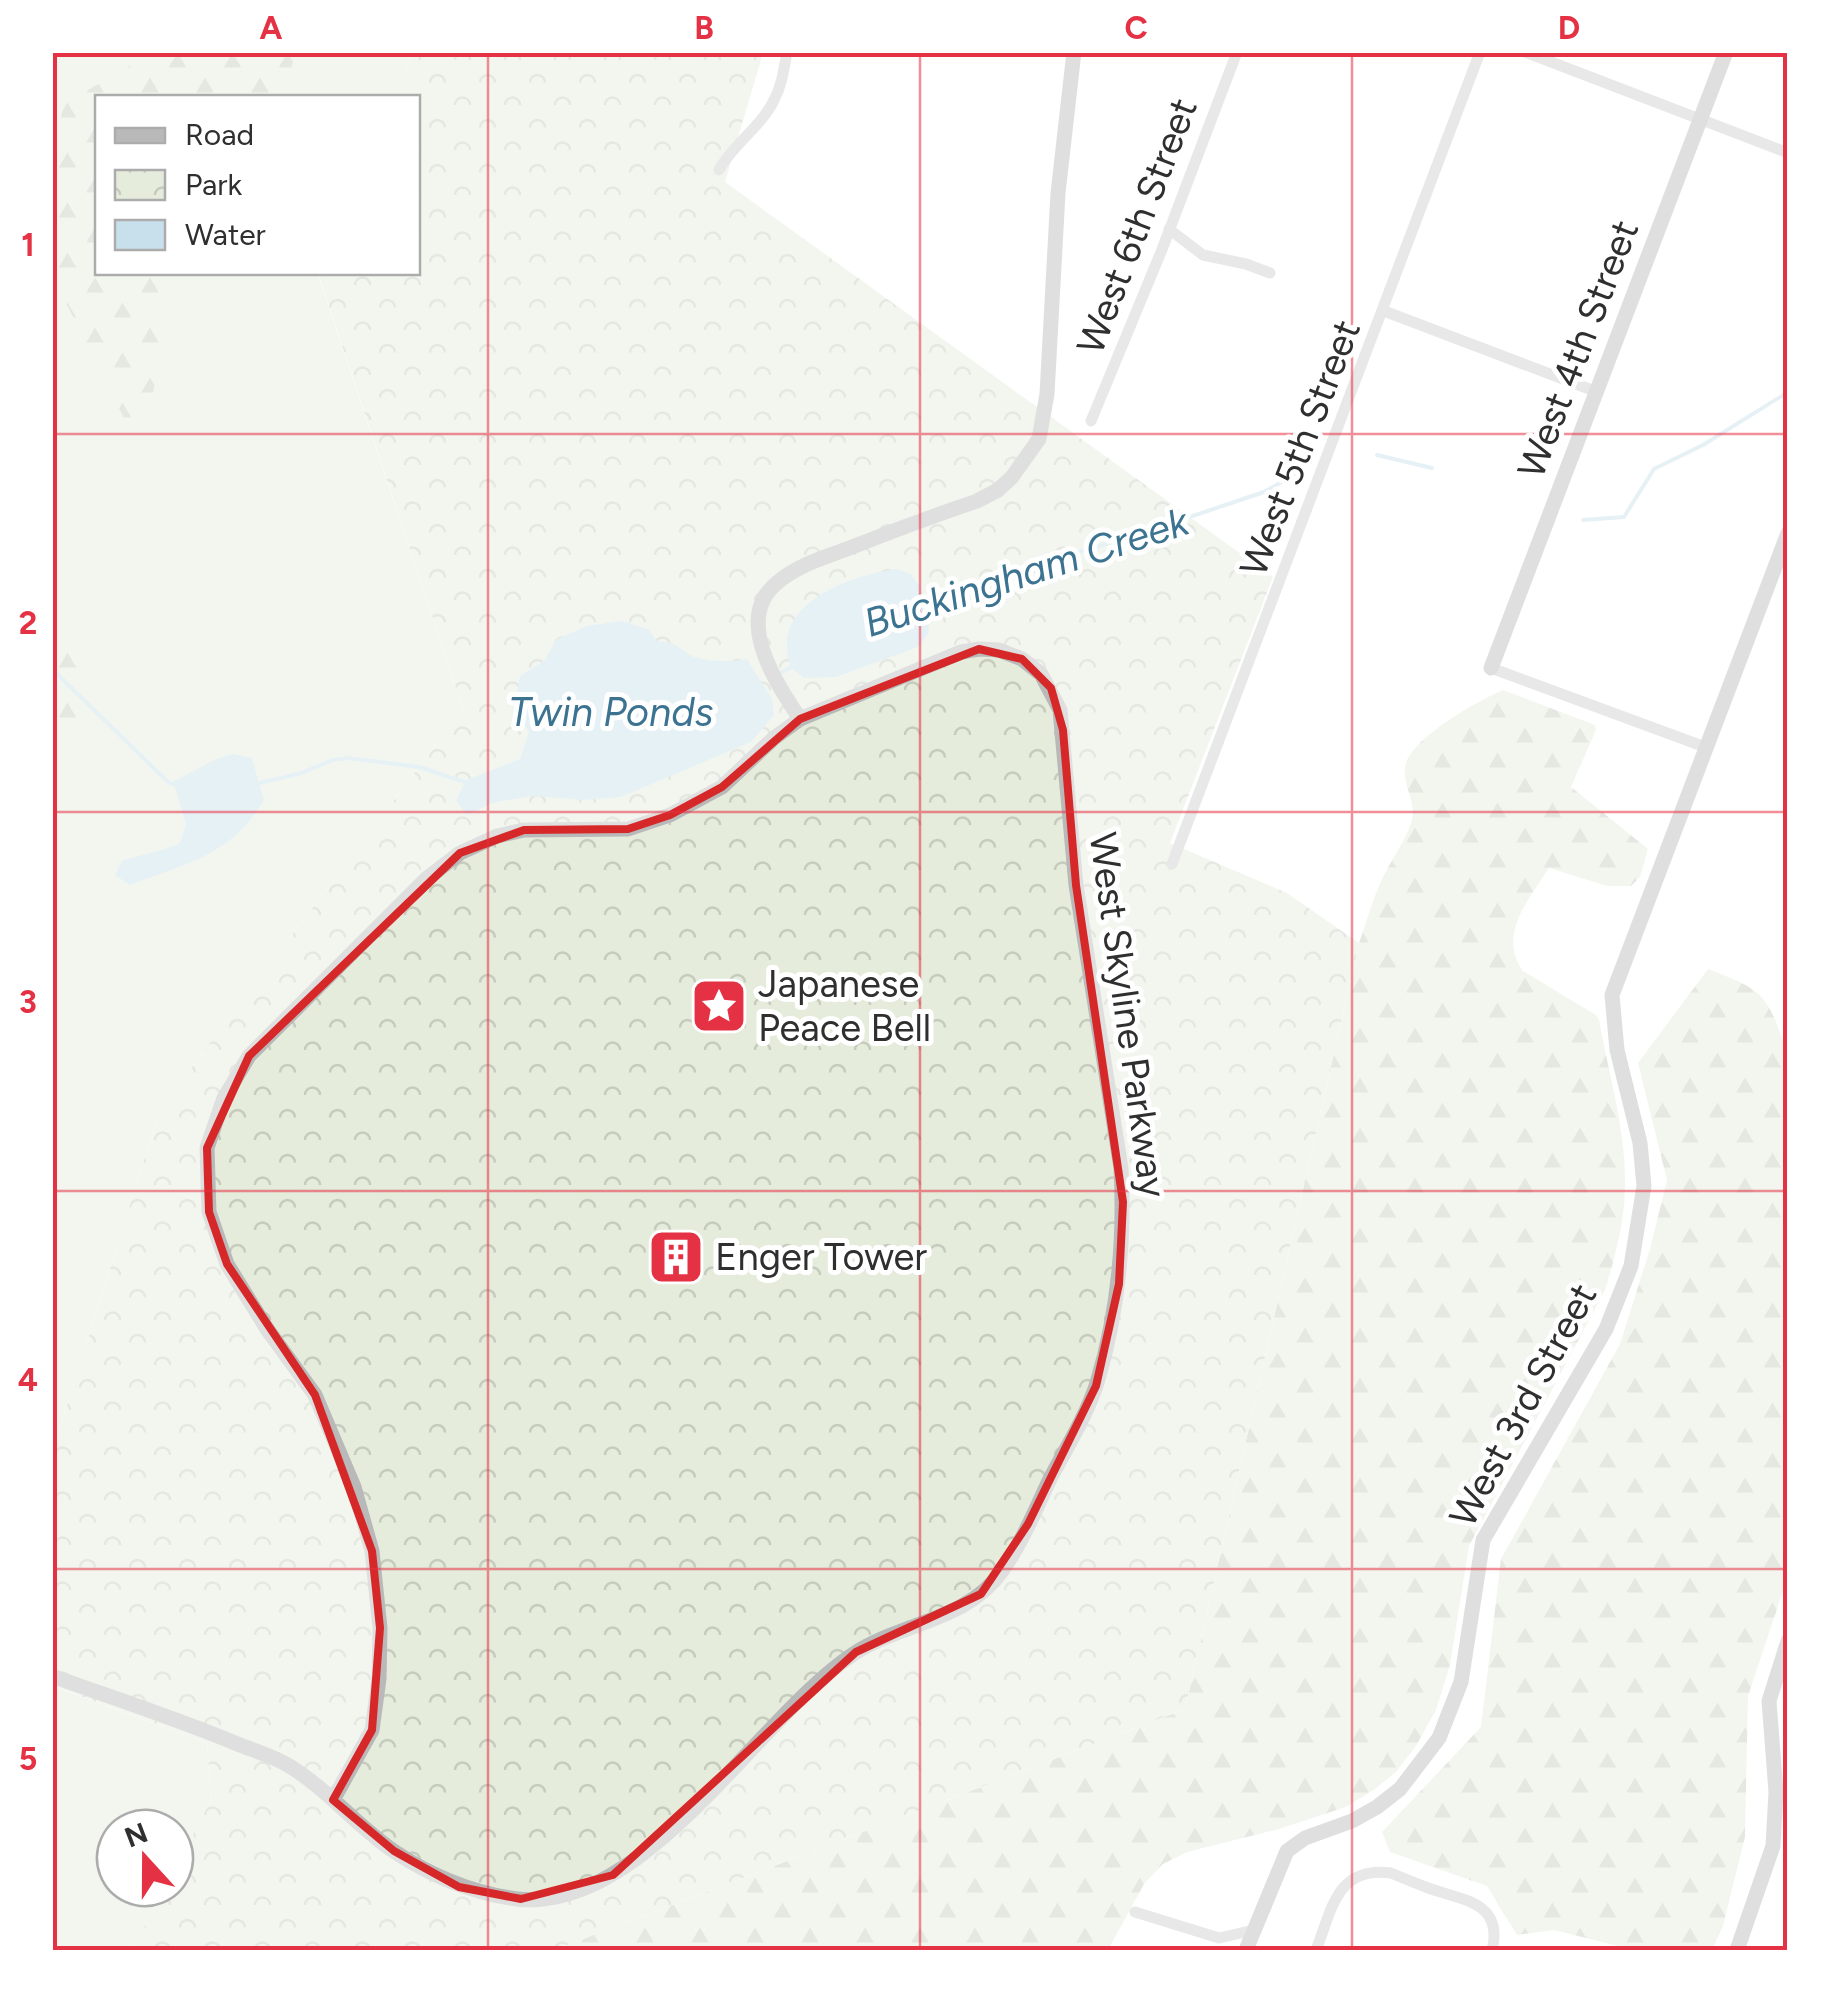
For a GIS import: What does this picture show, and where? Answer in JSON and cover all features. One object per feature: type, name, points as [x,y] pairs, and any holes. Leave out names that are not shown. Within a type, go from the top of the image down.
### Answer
[{"type":"street","points":[[719,170],[773,104],[786,52]]},
{"type":"street","points":[[800,720],[767,663],[758,618],[774,584],[800,567],[998,490],[1026,462],[1039,440],[1047,394],[1058,193],[1074,52]]},
{"type":"street","name":"West 6th Street","points":[[1091,422],[1236,52]]},
{"type":"street","name":"West 5th Street","points":[[1172,864],[1480,52]]},
{"type":"street","points":[[1525,52],[1700,122],[1788,152]]},
{"type":"street","name":"West 4th Street","points":[[1491,668],[1726,52]]},
{"type":"street","points":[[1169,230],[1203,255],[1246,264],[1270,274]]},
{"type":"street","points":[[1384,311],[1597,392]]},
{"type":"street","name":"West 3rd Street","points":[[1246,1950],[1287,1851],[1305,1838],[1377,1807],[1400,1788],[1439,1738],[1461,1682],[1482,1540],[1606,1329],[1631,1266],[1644,1186],[1640,1143],[1617,1050],[1612,996],[1788,533]]},
{"type":"street","name":"West Skyline Parkway","points":[[52,1676],[285,1764],[394,1851],[459,1887],[521,1899],[584,1888],[613,1874],[687,1814],[820,1680],[844,1662],[902,1631],[954,1612],[982,1594],[1002,1572],[1096,1386],[1119,1284],[1123,1202],[1121,1168],[1076,885],[1060,710],[1041,674],[1022,660],[999,650],[979,648],[865,690],[800,720],[774,738],[722,787],[670,815],[628,828],[524,830],[498,836],[460,853],[426,878],[249,1056],[224,1098],[207,1148],[208,1212],[227,1264],[314,1395],[354,1487],[372,1552],[380,1628],[372,1730],[333,1800]]},
{"type":"street","points":[[1491,668],[1705,748]]},
{"type":"street","points":[[1736,1950],[1773,1846],[1776,1820],[1769,1701],[1788,1641]]},
{"type":"street","points":[[1316,1950],[1340,1889],[1360,1875],[1378,1871],[1391,1872],[1475,1903],[1491,1920],[1495,1932],[1492,1950]]},
{"type":"street","points":[[1135,1912],[1218,1938],[1254,1930]]},
{"type":"highlighted area","points":[[979,649],[1022,659],[1051,688],[1063,730],[1076,885],[1123,1202],[1119,1284],[1096,1386],[1028,1524],[981,1594],[856,1652],[613,1875],[521,1899],[459,1887],[394,1851],[333,1800],[372,1730],[380,1628],[372,1551],[315,1395],[227,1264],[209,1212],[207,1148],[249,1056],[460,853],[524,830],[628,829],[670,815],[722,787],[800,719]]},
{"type":"green space","points":[[53,53],[413,53],[395,95],[95,95],[95,275],[320,275],[463,709],[160,1109],[53,1450]]},
{"type":"green space","points":[[152,53],[295,53],[291,70],[267,95],[95,95],[95,275],[179,275],[152,397],[126,422],[61,293],[53,285],[53,126],[60,122],[64,104]]},
{"type":"green space","points":[[413,53],[763,53],[725,182],[1273,577],[1170,843],[1287,893],[1359,943],[1185,1709],[554,1950],[132,1950],[154,1908],[195,1908],[195,1830],[211,1800],[207,1743],[53,1686],[53,1450],[160,1109],[463,709],[319,276],[420,275],[420,95],[395,95]]},
{"type":"green space","points":[[53,613],[81,672],[75,726],[53,774]]},
{"type":"green space","points":[[1503,690],[1595,725],[1571,787],[1648,849],[1640,877],[1631,886],[1607,886],[1549,868],[1525,905],[1513,944],[1523,971],[1599,1020],[1620,1126],[1624,1203],[1605,1290],[1469,1546],[1450,1665],[1436,1710],[1416,1746],[1396,1772],[1346,1807],[1187,1852],[1163,1864],[1144,1884],[1108,1950],[554,1950],[1185,1709],[1359,943],[1379,885],[1413,815],[1406,763],[1434,731]]},
{"type":"green space","points":[[1708,969],[1742,983],[1762,997],[1787,1052],[1787,1579],[1748,1696],[1745,1837],[1723,1926],[1712,1950],[1623,1950],[1554,1930],[1517,1935],[1487,1886],[1390,1852],[1382,1832],[1481,1727],[1501,1559],[1620,1344],[1667,1180],[1638,1063]]},
{"type":"green space","points":[[52,1686],[207,1743],[211,1800],[195,1830],[195,1808],[95,1808],[95,1908],[154,1908],[132,1950],[53,1950]]},
{"type":"water","name":"Twin Ponds","points":[[896,569],[911,574],[930,613],[928,634],[918,647],[836,677],[804,678],[790,667],[790,627],[799,613],[845,583]]},
{"type":"water","name":"Twin Ponds","points":[[622,621],[648,629],[657,641],[675,645],[695,657],[747,659],[772,699],[774,715],[751,742],[621,797],[583,800],[534,796],[495,802],[466,815],[456,800],[466,780],[520,759],[529,732],[514,707],[520,676],[545,660],[556,640],[586,626]]},
{"type":"water","points":[[233,754],[252,758],[264,800],[238,834],[206,855],[130,885],[115,875],[122,861],[180,843],[186,824],[173,781]]},
{"type":"waterway","name":"Buckingham Creek","points":[[1583,520],[1624,517],[1654,469],[1703,445],[1788,392]]},
{"type":"waterway","name":"Buckingham Creek","points":[[1377,455],[1432,468]]},
{"type":"waterway","name":"Buckingham Creek","points":[[922,599],[1142,533],[1264,492],[1298,473]]},
{"type":"waterway","name":"Buckingham Creek","points":[[777,675],[795,665]]},
{"type":"waterway","name":"Buckingham Creek","points":[[52,669],[169,783],[176,785]]},
{"type":"waterway","name":"Buckingham Creek","points":[[260,783],[348,758],[419,767],[468,783]]},
{"type":"place","name":"Japanese Peace Bell","points":[[719,1006]]},
{"type":"place","name":"Enger Tower","points":[[676,1257]]}]
